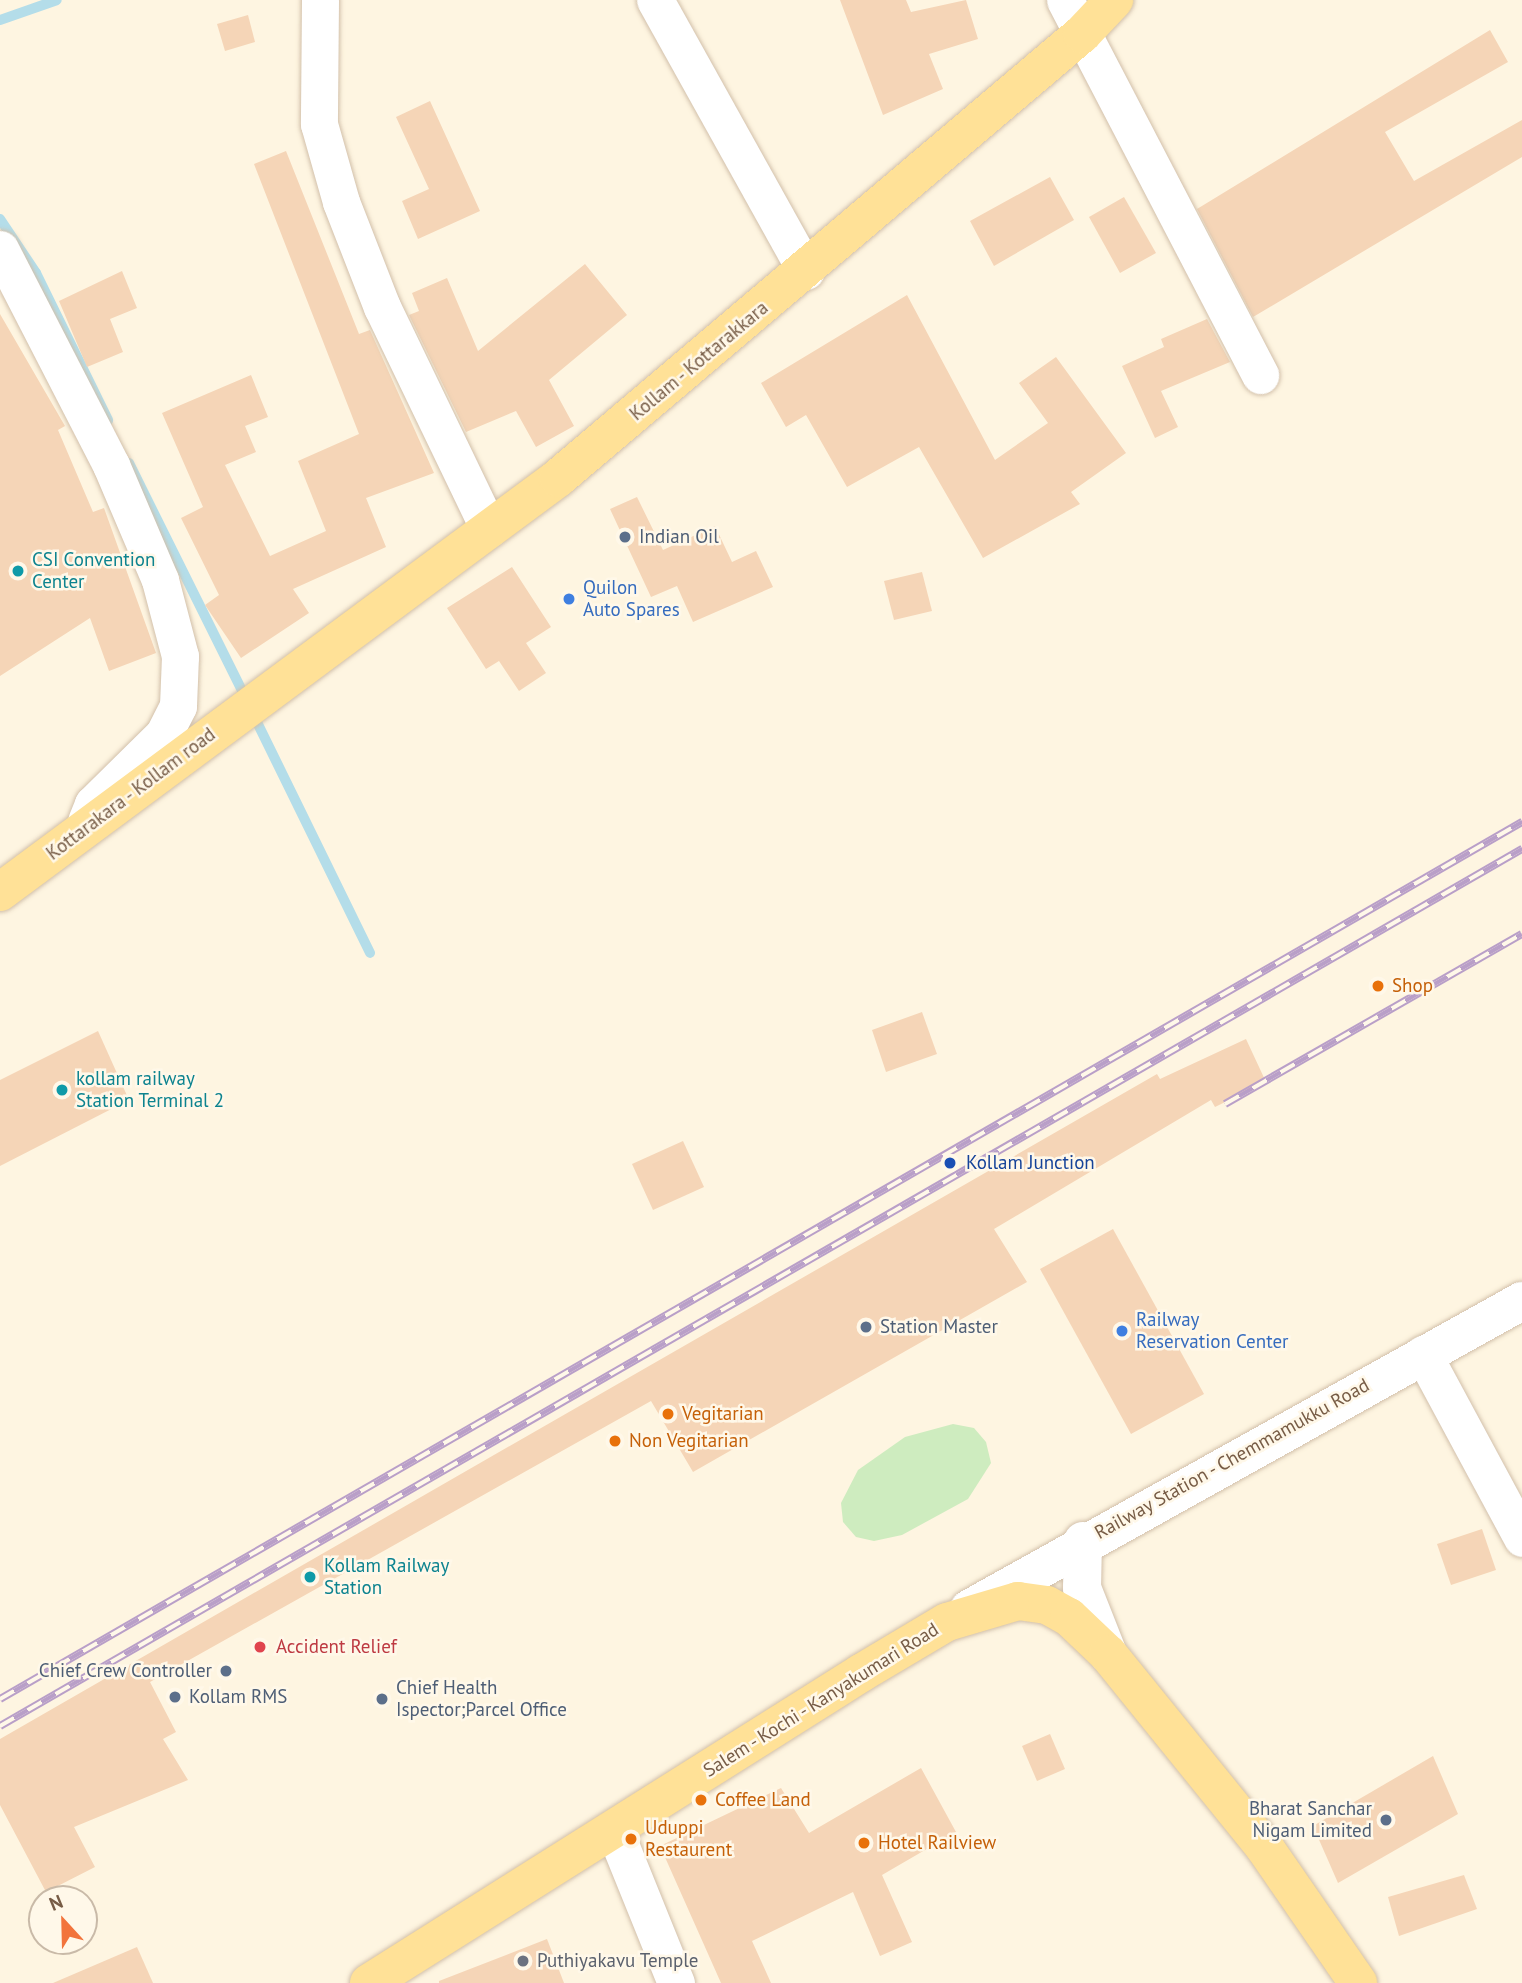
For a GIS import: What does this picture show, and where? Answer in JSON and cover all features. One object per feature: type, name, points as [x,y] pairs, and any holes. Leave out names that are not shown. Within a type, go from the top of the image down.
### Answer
[{"type":"main road","name":"Kollam - Kottarakkara","points":[[249,706],[489,529],[806,271],[1082,34],[1114,0]]},
{"type":"main road","name":"Kottarakara - Kollam road","points":[[0,892],[249,706]]},
{"type":"main road","name":"Railway Station - Chemmamukku Road","points":[[947,1622],[1083,1541],[1522,1301]]},
{"type":"main road","points":[[1083,1541],[1082,1588],[1108,1654]]},
{"type":"main road","name":"Salem - Kochi - Kanyakumari Road","points":[[369,1983],[615,1832],[947,1622],[1018,1601],[1047,1605],[1108,1654],[1265,1848],[1358,1983]]},
{"type":"street","points":[[320,0],[319,124],[341,202],[382,307],[489,529]]},
{"type":"street","points":[[655,0],[806,271]]},
{"type":"street","points":[[1065,0],[1260,375]]},
{"type":"street","points":[[0,249],[110,465],[160,580],[180,656],[178,706],[164,734],[93,804],[81,831]]},
{"type":"street","points":[[1423,1354],[1522,1538]]},
{"type":"street","points":[[615,1832],[676,1983]]},
{"type":"green space","points":[[953,1424],[974,1428],[986,1442],[991,1463],[968,1499],[902,1535],[874,1541],[856,1537],[843,1522],[841,1503],[858,1470],[905,1437]]},
{"type":"building","points":[[840,0],[906,0],[911,12],[966,0],[978,39],[929,54],[943,89],[883,115]]},
{"type":"building","points":[[248,15],[255,42],[225,51],[217,24]]},
{"type":"building","points":[[1490,30],[1508,62],[1385,132],[1414,181],[1522,120],[1522,157],[1253,317],[1197,209]]},
{"type":"building","points":[[430,101],[480,211],[418,239],[402,201],[429,189],[396,117]]},
{"type":"building","points":[[286,151],[359,334],[370,330],[434,473],[366,498],[386,547],[293,589],[309,613],[241,658],[205,605],[219,595],[181,518],[203,507],[162,413],[251,375],[268,417],[245,426],[256,452],[225,465],[270,556],[326,531],[298,461],[359,434],[254,164]]},
{"type":"building","points":[[1050,177],[1074,220],[994,266],[970,221]]},
{"type":"building","points":[[1124,197],[1156,253],[1120,273],[1089,217]]},
{"type":"building","points":[[585,264],[627,315],[549,380],[574,426],[536,447],[516,411],[466,432],[409,315],[419,311],[412,293],[447,278],[478,351]]},
{"type":"building","points":[[122,271],[137,308],[110,319],[123,352],[87,367],[59,301]]},
{"type":"building","points":[[907,295],[995,460],[1048,423],[1019,383],[1056,357],[1126,453],[1071,492],[1080,504],[983,558],[919,447],[847,487],[806,415],[786,427],[761,383]]},
{"type":"building","points":[[0,314],[65,426],[58,430],[93,512],[104,508],[156,653],[109,671],[90,618],[0,676]]},
{"type":"building","points":[[1207,319],[1230,362],[1161,391],[1178,427],[1155,438],[1122,366],[1164,347],[1161,339]]},
{"type":"building","points":[[637,497],[663,550],[715,526],[732,562],[756,551],[773,587],[693,622],[677,586],[651,597],[610,509]]},
{"type":"building","points":[[512,567],[551,627],[526,643],[546,673],[519,691],[499,661],[486,669],[447,608]]},
{"type":"building","points":[[922,572],[932,611],[894,620],[884,581]]},
{"type":"building","points":[[922,1012],[937,1054],[886,1072],[872,1030]]},
{"type":"building","name":"kollam railway Station Terminal 2","points":[[98,1031],[129,1100],[0,1166],[0,1080]]},
{"type":"building","name":"Kollam Railway Station","points":[[1246,1039],[1266,1082],[1215,1107],[1211,1100],[994,1229],[1027,1282],[693,1472],[651,1401],[150,1682],[176,1732],[163,1739],[188,1780],[74,1827],[95,1867],[60,1885],[42,1885],[0,1805],[0,1739],[1157,1074],[1160,1079]]},
{"type":"building","points":[[683,1141],[704,1187],[653,1210],[632,1164]]},
{"type":"building","name":"Railway Reservation Center","points":[[1113,1229],[1204,1394],[1131,1434],[1040,1269]]},
{"type":"building","points":[[1482,1529],[1496,1570],[1451,1585],[1437,1544]]},
{"type":"building","points":[[1050,1734],[1065,1769],[1037,1781],[1022,1746]]},
{"type":"building","name":"Bharat Sanchar Nigam Limited","points":[[1433,1756],[1458,1814],[1338,1883],[1313,1826]]},
{"type":"building","points":[[921,1768],[956,1832],[882,1875],[912,1942],[880,1956],[853,1892],[752,1941],[771,1983],[721,1983],[660,1846],[781,1788],[809,1833]]},
{"type":"building","points":[[1464,1875],[1477,1909],[1399,1936],[1388,1897]]},
{"type":"building","name":"Puthiyakavu Temple","points":[[547,1939],[564,1983],[439,1983],[439,1981]]},
{"type":"building","points":[[137,1947],[153,1983],[53,1983]]},
{"type":"waterway","points":[[0,20],[57,0]]},
{"type":"waterway","points":[[0,219],[36,273],[108,420]]},
{"type":"waterway","points":[[129,463],[246,699]]},
{"type":"waterway","points":[[253,714],[370,953]]},
{"type":"railway","points":[[0,1699],[1522,822]]},
{"type":"railway","points":[[0,1726],[1522,849]]},
{"type":"railway","points":[[1225,1104],[1522,934]]},
{"type":"place","name":"Indian Oil","points":[[625,537]]},
{"type":"place","name":"CSI Convention Center","points":[[18,571]]},
{"type":"place","name":"Quilon Auto Spares","points":[[569,599]]},
{"type":"place","name":"Shop","points":[[1378,986]]},
{"type":"place","name":"kollam railway Station Terminal 2","points":[[62,1090]]},
{"type":"place","name":"Kollam Junction","points":[[950,1163]]},
{"type":"place","name":"Station Master","points":[[866,1327]]},
{"type":"place","name":"Railway Reservation Center","points":[[1122,1331]]},
{"type":"place","name":"Vegitarian","points":[[668,1414]]},
{"type":"place","name":"Non Vegitarian","points":[[615,1441]]},
{"type":"place","name":"Kollam Railway Station","points":[[310,1577]]},
{"type":"place","name":"Accident Relief","points":[[260,1647]]},
{"type":"place","name":"Chief Crew Controller","points":[[226,1671]]},
{"type":"place","name":"Kollam RMS","points":[[175,1697]]},
{"type":"place","name":"Chief Health Ispector;Parcel Office","points":[[382,1699]]},
{"type":"place","name":"Coffee Land","points":[[701,1800]]},
{"type":"place","name":"Bharat Sanchar Nigam Limited","points":[[1386,1820]]},
{"type":"place","name":"Uduppi Restaurent","points":[[631,1839]]},
{"type":"place","name":"Hotel Railview","points":[[864,1843]]},
{"type":"place","name":"Puthiyakavu Temple","points":[[523,1961]]}]
